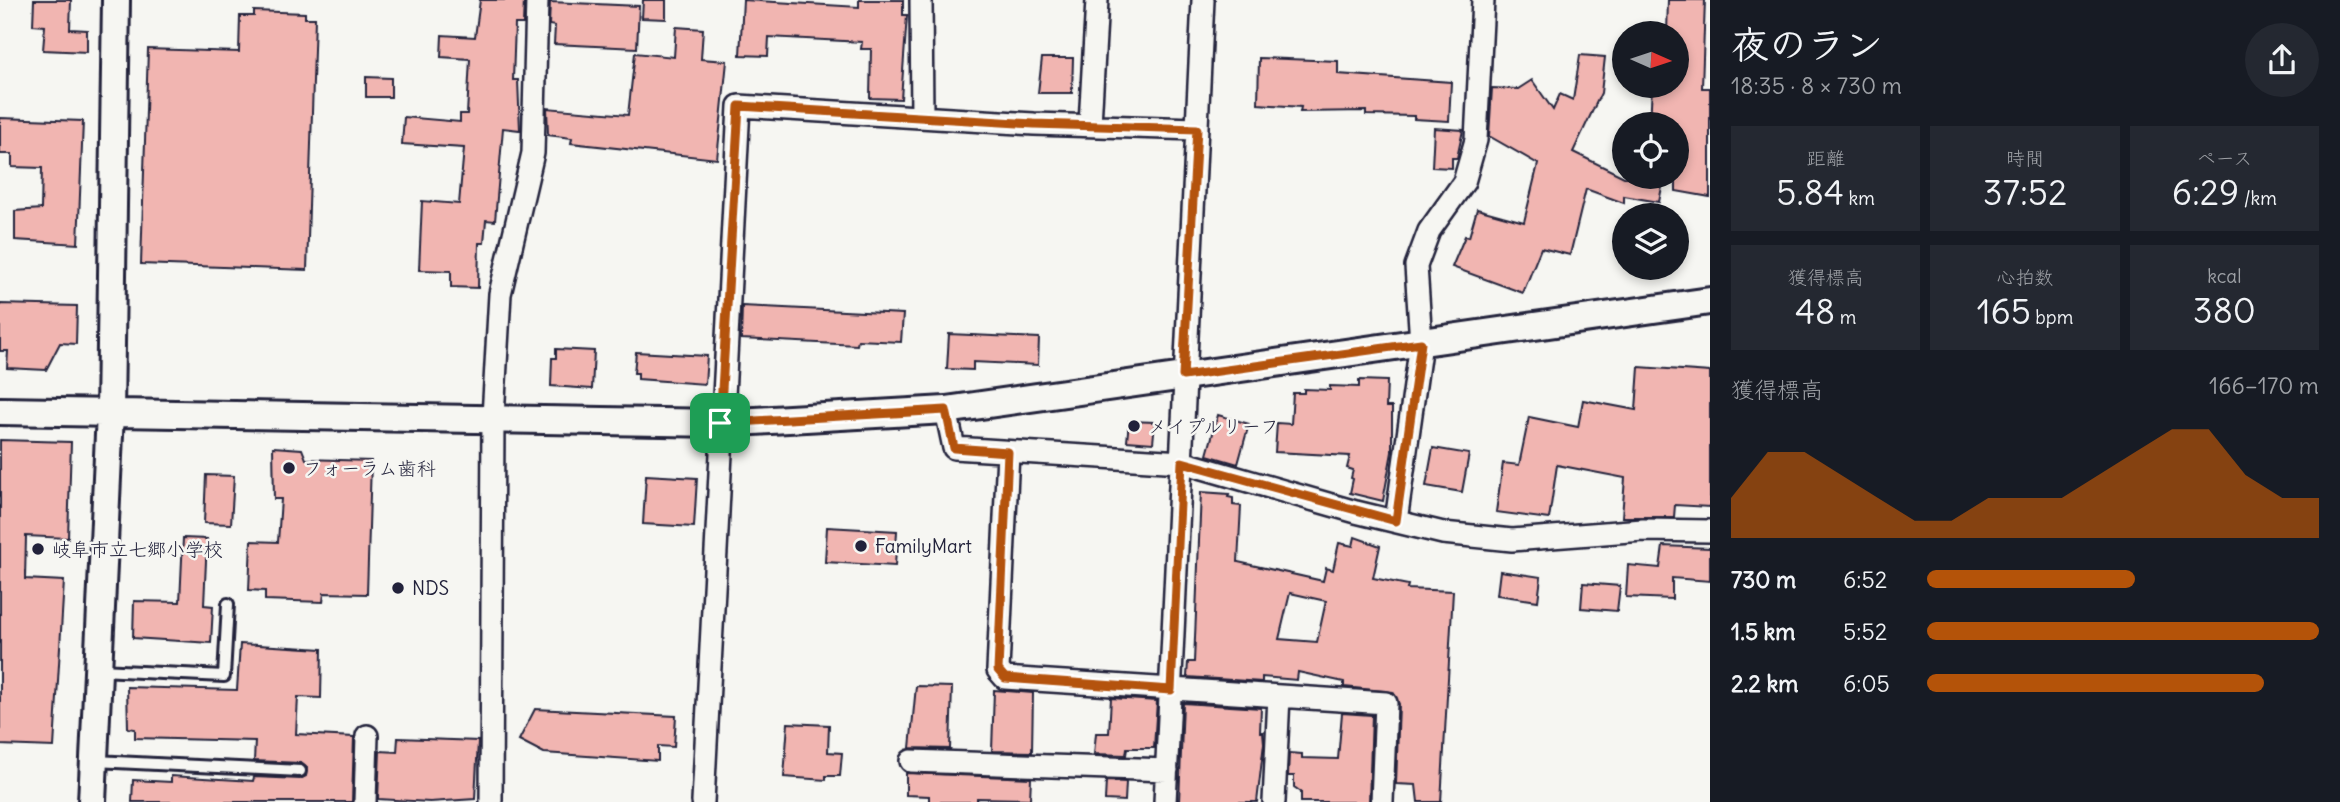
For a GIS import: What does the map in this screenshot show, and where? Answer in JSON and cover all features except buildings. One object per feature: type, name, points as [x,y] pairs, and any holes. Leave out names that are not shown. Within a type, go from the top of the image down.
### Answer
[{"type":"street","points":[[92,802],[110,413],[116,0]]},
{"type":"street","points":[[491,802],[493,417],[500,294],[533,153],[537,0]]},
{"type":"street","points":[[920,0],[922,117]]},
{"type":"street","points":[[1090,124],[1097,0]]},
{"type":"street","points":[[1165,802],[1182,462],[1183,376],[1203,0]]},
{"type":"street","points":[[1396,521],[1421,343],[1416,266],[1429,231],[1464,182],[1471,162],[1476,140],[1483,0]]},
{"type":"street","points":[[703,802],[720,423],[739,106],[1197,129]]},
{"type":"street","points":[[0,411],[493,417],[720,423],[946,410],[1710,300]]},
{"type":"street","points":[[946,410],[954,448],[1182,462],[1443,533],[1512,540],[1643,530],[1710,531]]},
{"type":"street","points":[[1008,452],[998,670],[1005,678],[1386,703],[1382,802]]},
{"type":"street","points":[[1274,802],[1279,696]]},
{"type":"street","points":[[365,802],[367,736]]},
{"type":"street","points":[[911,761],[1167,770]]},
{"type":"lane","points":[[100,670],[224,676],[228,604]]},
{"type":"lane","points":[[94,761],[300,771]]},
{"type":"place","name":"メイプルリーフ","points":[[1134,426]]},
{"type":"place","name":"フォーラム歯科","points":[[289,468]]},
{"type":"place","name":"FamilyMart","points":[[861,546]]},
{"type":"place","name":"岐阜市立七郷小学校","points":[[38,549]]},
{"type":"place","name":"NDS","points":[[398,588]]},
{"type":"route","points":[[739,106],[1034,124],[1197,129],[1183,376],[1421,343],[1396,521],[1182,462],[1171,690],[1005,678],[998,670],[1008,452],[954,448],[946,410],[720,423],[739,106]]}]
